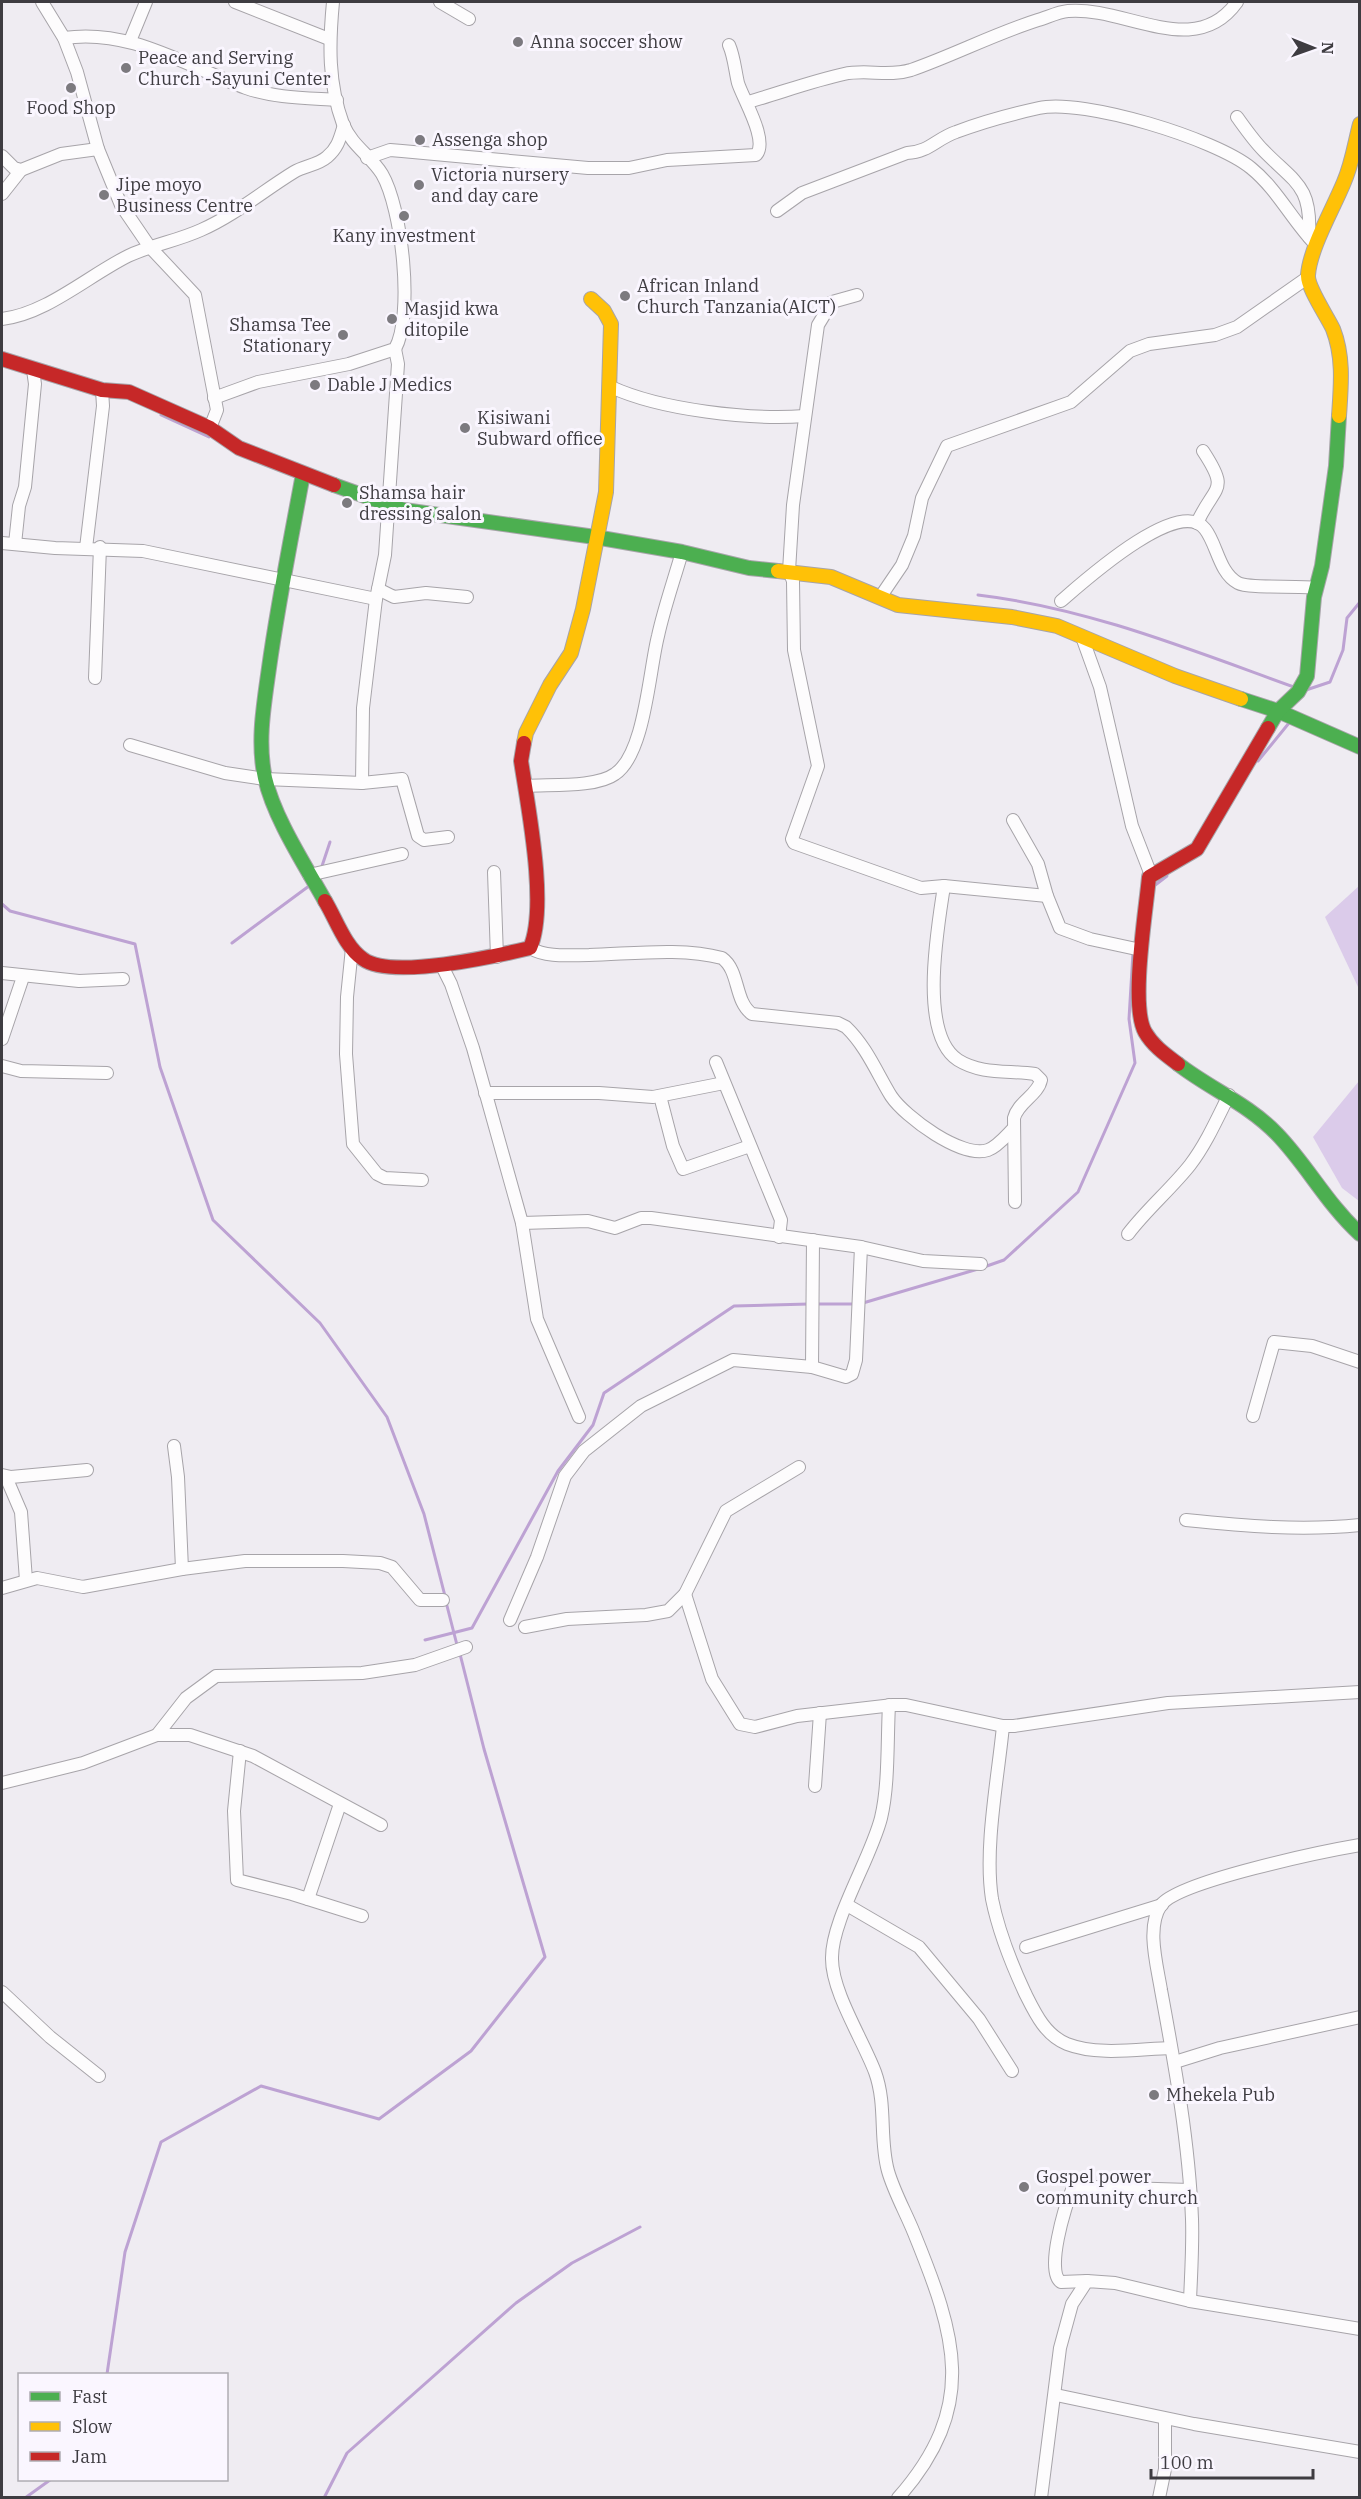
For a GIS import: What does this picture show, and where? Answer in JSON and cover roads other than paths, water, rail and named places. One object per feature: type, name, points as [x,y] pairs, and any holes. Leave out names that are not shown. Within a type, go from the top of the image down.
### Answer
[{"type":"street","points":[[42,2],[64,38],[77,72],[98,149],[121,205],[149,246],[195,295],[217,410],[210,428]]},
{"type":"street","points":[[130,41],[146,2]]},
{"type":"street","points":[[235,2],[329,39]]},
{"type":"street","points":[[333,2],[329,39],[331,77],[337,100],[344,125],[359,151],[377,166],[390,194],[404,268],[402,336],[395,349],[398,364],[385,555],[377,594],[363,708],[362,783]]},
{"type":"street","points":[[440,2],[469,19]]},
{"type":"street","points":[[748,102],[846,74],[895,74],[955,54],[1025,24],[1066,11],[1094,10],[1166,28],[1196,30],[1213,24],[1230,12],[1237,2]]},
{"type":"street","points":[[64,38],[97,36],[130,41],[249,89],[337,100]]},
{"type":"street","points":[[367,158],[390,150],[588,168],[629,168],[674,159],[747,156],[759,152],[760,142],[748,102],[739,84],[729,45]]},
{"type":"street","points":[[777,211],[802,193],[908,153],[922,153],[936,141],[956,131],[1042,107],[1104,111],[1120,115],[1188,137],[1236,158],[1249,166],[1274,190],[1312,240]]},
{"type":"street","points":[[1151,875],[1178,862],[1197,849],[1278,711],[1298,692],[1307,676],[1316,588],[1322,567],[1335,466],[1342,374],[1340,355],[1333,330],[1307,278],[1312,240],[1303,191],[1286,170],[1263,150],[1237,117]]},
{"type":"street","points":[[1312,240],[1324,231],[1346,178],[1359,124]]},
{"type":"street","points":[[2,319],[21,315],[49,304],[70,288],[149,246],[172,242],[200,231],[235,212],[296,171],[324,159],[334,151],[344,125]]},
{"type":"street","points":[[2,194],[21,170],[61,154],[98,149]]},
{"type":"street","points":[[2,156],[14,168],[21,170]]},
{"type":"street","points":[[881,596],[902,565],[914,536],[922,498],[947,446],[1071,402],[1130,351],[1149,344],[1215,335],[1238,327],[1307,278]]},
{"type":"street","points":[[857,295],[832,302],[818,325],[793,505],[789,571],[793,581],[794,650],[818,766],[792,839],[794,843],[921,888],[944,886],[1047,896]]},
{"type":"street","points":[[303,474],[283,580],[262,719],[261,746],[265,779],[309,874],[352,948],[361,958],[372,963],[441,964],[497,957],[530,948],[535,944],[536,902],[522,747],[540,705],[571,653],[583,609],[595,537],[606,492],[611,387],[611,324],[604,311],[591,299]]},
{"type":"street","points":[[214,398],[258,382],[350,363],[395,349]]},
{"type":"street","points":[[2,359],[102,390],[129,392],[210,428],[239,448],[303,474],[404,510],[595,537],[682,552],[749,568],[831,576],[898,605],[1012,617],[1057,626],[1175,676],[1278,711],[1359,747]]},
{"type":"street","points":[[15,544],[19,506],[25,487],[35,384],[33,370]]},
{"type":"street","points":[[611,387],[632,397],[685,407],[772,419],[805,417]]},
{"type":"street","points":[[86,548],[103,406],[102,390]]},
{"type":"street","points":[[1197,522],[1217,488],[1218,482],[1217,470],[1203,451]]},
{"type":"street","points":[[1061,601],[1139,539],[1181,522],[1197,522],[1206,530],[1223,565],[1237,583],[1247,586],[1287,585],[1316,588]]},
{"type":"street","points":[[2,543],[143,551],[283,580],[394,597],[426,593],[467,597]]},
{"type":"street","points":[[96,678],[100,548]]},
{"type":"street","points":[[525,786],[595,782],[613,776],[626,766],[638,731],[658,637],[682,552]]},
{"type":"street","points":[[1082,637],[1100,687],[1132,826],[1151,875],[1148,883],[1141,950],[1138,1003],[1143,1031],[1156,1047],[1181,1067],[1229,1095],[1276,1134],[1338,1214],[1359,1234]]},
{"type":"street","points":[[130,746],[225,773],[265,779],[362,783],[403,780],[418,836],[424,840],[448,837]]},
{"type":"street","points":[[1013,820],[1038,864],[1058,924],[1065,931],[1141,950]]},
{"type":"street","points":[[309,874],[402,854]]},
{"type":"street","points":[[495,872],[497,957]]},
{"type":"street","points":[[944,886],[935,947],[934,989],[940,1032],[951,1053],[973,1067],[1039,1076],[1040,1085],[1015,1112],[1013,1129],[1015,1202]]},
{"type":"street","points":[[352,948],[347,997],[346,1054],[353,1144],[377,1174],[399,1180],[422,1180]]},
{"type":"street","points":[[530,948],[536,952],[564,955],[662,953],[722,958],[730,967],[746,1008],[752,1014],[838,1023],[846,1027],[897,1104],[939,1136],[962,1147],[983,1151],[993,1148],[1013,1129]]},
{"type":"street","points":[[441,964],[458,1003],[522,1223],[534,1311],[579,1417]]},
{"type":"street","points":[[2,973],[23,977],[79,981],[123,979]]},
{"type":"street","points":[[2,1039],[23,977]]},
{"type":"street","points":[[716,1062],[781,1220],[779,1236]]},
{"type":"street","points":[[2,1066],[21,1071],[107,1073]]},
{"type":"street","points":[[485,1094],[660,1096],[724,1083]]},
{"type":"street","points":[[1128,1234],[1197,1155],[1229,1095]]},
{"type":"street","points":[[660,1096],[673,1146],[683,1168],[750,1146]]},
{"type":"street","points":[[522,1223],[588,1221],[615,1228],[641,1218],[730,1227],[861,1247],[923,1261],[981,1264]]},
{"type":"street","points":[[812,1367],[813,1240]]},
{"type":"street","points":[[510,1620],[537,1557],[565,1476],[584,1451],[641,1406],[727,1362],[742,1359],[812,1367],[846,1377],[854,1372],[861,1247]]},
{"type":"street","points":[[1253,1416],[1274,1342],[1312,1346],[1359,1362]]},
{"type":"street","points":[[174,1446],[178,1477],[182,1569]]},
{"type":"street","points":[[525,1627],[567,1618],[659,1614],[676,1605],[685,1594],[726,1511],[799,1467]]},
{"type":"street","points":[[26,1580],[21,1512],[4,1476],[87,1470]]},
{"type":"street","points":[[1186,1520],[1275,1528],[1328,1528],[1359,1525]]},
{"type":"street","points":[[2,1588],[37,1578],[83,1587],[182,1569],[263,1561],[380,1563],[392,1567],[420,1600],[443,1600]]},
{"type":"street","points":[[685,1594],[712,1679],[740,1724],[755,1727],[820,1713],[889,1706],[906,1706],[1003,1726],[1168,1703],[1359,1692]]},
{"type":"street","points":[[157,1735],[186,1698],[216,1676],[362,1673],[415,1665],[466,1647]]},
{"type":"street","points":[[889,1706],[881,1819],[847,1905],[832,1954],[834,1980],[881,2088],[888,2169],[937,2289],[952,2347],[950,2390],[939,2440],[916,2477],[898,2498]]},
{"type":"street","points":[[815,1786],[820,1713]]},
{"type":"street","points":[[1003,1726],[991,1845],[992,1899],[1021,1984],[1035,2014],[1051,2036],[1068,2044],[1111,2050],[1171,2048]]},
{"type":"street","points":[[2,1783],[83,1763],[157,1735],[190,1735],[240,1751],[381,1825]]},
{"type":"street","points":[[240,1751],[234,1811],[237,1880],[362,1916]]},
{"type":"street","points":[[308,1899],[340,1804]]},
{"type":"street","points":[[1026,1947],[1162,1905],[1176,1894],[1245,1871],[1359,1845]]},
{"type":"street","points":[[847,1905],[919,1947],[979,2019],[1012,2071]]},
{"type":"street","points":[[1162,1905],[1154,1924],[1155,1956],[1175,2062],[1190,2190],[1190,2301]]},
{"type":"street","points":[[2,1992],[51,2037],[99,2076]]},
{"type":"street","points":[[1175,2062],[1220,2048],[1359,2017]]},
{"type":"street","points":[[1190,2190],[1092,2187],[1072,2190],[1065,2209],[1055,2255],[1057,2277],[1061,2282],[1115,2283],[1190,2301],[1359,2329]]},
{"type":"street","points":[[1041,2498],[1045,2452],[1056,2395],[1060,2349],[1072,2304],[1087,2281]]},
{"type":"street","points":[[1056,2395],[1165,2419],[1359,2452]]},
{"type":"street","points":[[1159,2498],[1166,2469],[1165,2419]]},
{"type":"waterway","points":[[161,415],[209,437]]},
{"type":"waterway","points":[[978,595],[1019,601],[1099,620],[1178,645],[1294,687]]},
{"type":"waterway","points":[[1306,690],[1330,682],[1343,650],[1347,618],[1360,602]]},
{"type":"waterway","points":[[1258,761],[1289,723]]},
{"type":"waterway","points":[[321,869],[330,842]]},
{"type":"waterway","points":[[1154,886],[1167,876]]},
{"type":"waterway","points":[[232,943],[309,886]]},
{"type":"waterway","points":[[2,904],[10,911],[135,944],[160,1067],[213,1220],[320,1323],[387,1417],[424,1514],[445,1596]]},
{"type":"waterway","points":[[984,1267],[1004,1260],[1078,1192],[1135,1063],[1129,1019],[1133,952]]},
{"type":"waterway","points":[[863,1303],[978,1269]]},
{"type":"waterway","points":[[425,1640],[472,1628],[558,1471],[593,1425],[604,1393],[734,1306],[809,1304]]},
{"type":"waterway","points":[[815,1304],[854,1304]]},
{"type":"waterway","points":[[446,1602],[457,1645]]},
{"type":"waterway","points":[[107,2373],[125,2252],[161,2142],[261,2086],[379,2119],[471,2051],[545,1957],[484,1749],[460,1654]]},
{"type":"waterway","points":[[324,2498],[347,2453],[516,2303],[572,2263],[640,2227]]},
{"type":"waterway","points":[[25,2498],[49,2481]]},
{"type":"place","name":"Anna soccer show","points":[[518,42]]},
{"type":"place","name":"Peace and Serving Church -Sayuni Center","points":[[126,68]]},
{"type":"place","name":"Food Shop","points":[[71,88]]},
{"type":"place","name":"Assenga shop","points":[[420,140]]},
{"type":"place","name":"Victoria nursery and day care","points":[[419,185]]},
{"type":"place","name":"Jipe moyo Business Centre","points":[[104,195]]},
{"type":"place","name":"Kany investment","points":[[404,216]]},
{"type":"place","name":"African Inland Church Tanzania(AICT)","points":[[625,296]]},
{"type":"place","name":"Masjid kwa ditopile","points":[[392,319]]},
{"type":"place","name":"Shamsa Tee Stationary","points":[[343,335]]},
{"type":"place","name":"Dable J Medics","points":[[315,385]]},
{"type":"place","name":"Kisiwani Subward office","points":[[465,428]]},
{"type":"place","name":"Shamsa hair dressing salon","points":[[347,503]]},
{"type":"place","name":"Mhekela Pub","points":[[1154,2095]]},
{"type":"place","name":"Gospel power community church","points":[[1024,2187]]}]
